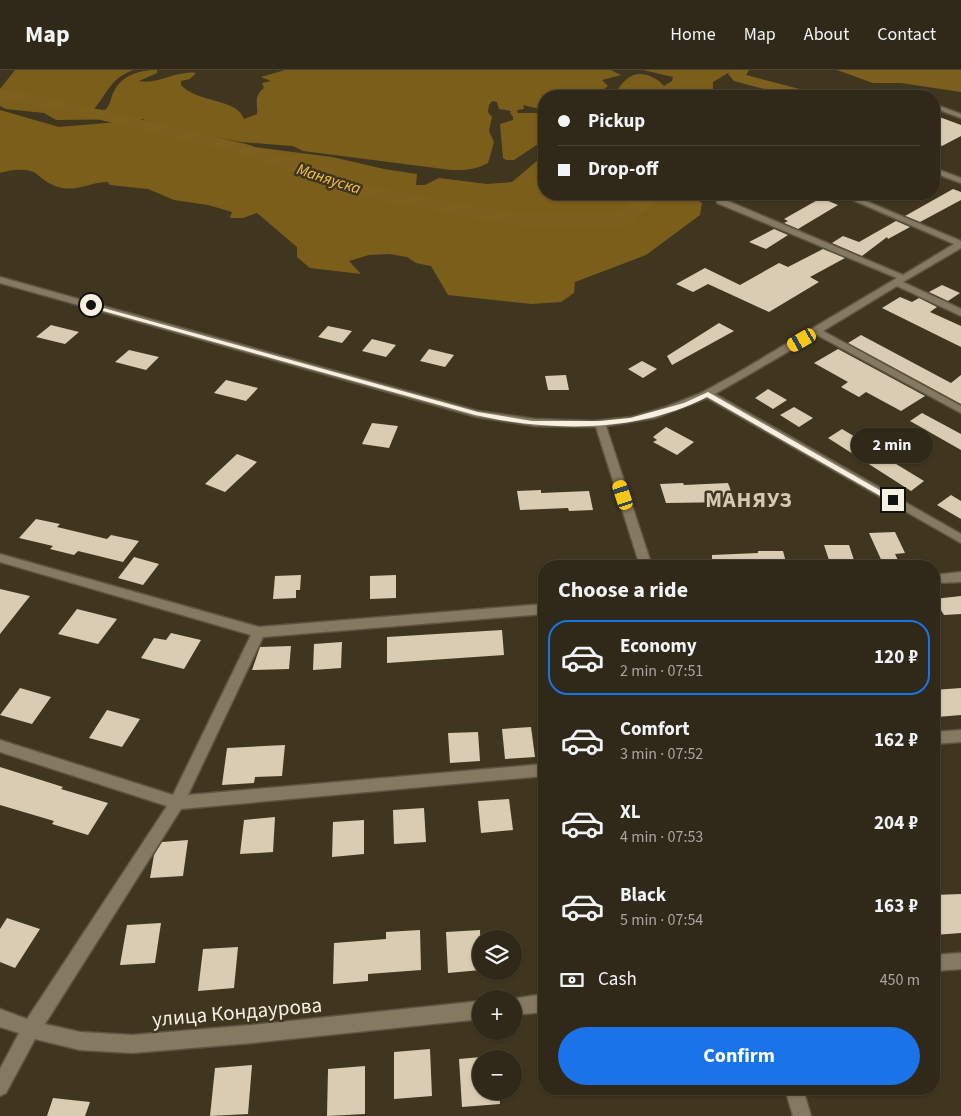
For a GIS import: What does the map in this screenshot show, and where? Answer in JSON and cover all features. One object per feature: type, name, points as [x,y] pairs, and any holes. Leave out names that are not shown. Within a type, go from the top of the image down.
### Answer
[{"type":"street","points":[[940,108],[961,116]]},
{"type":"street","points":[[940,172],[961,181]]},
{"type":"street","points":[[857,200],[961,244]]},
{"type":"street","points":[[720,201],[900,280],[961,313]]},
{"type":"street","points":[[0,280],[477,414],[532,423],[600,423],[631,420],[687,405],[817,331],[961,244]]},
{"type":"street","points":[[817,331],[961,410]]},
{"type":"street","points":[[708,394],[961,539]]},
{"type":"street","points":[[600,423],[644,560]]},
{"type":"street","points":[[0,558],[260,632],[538,609]]},
{"type":"street","points":[[940,579],[961,577]]},
{"type":"street","points":[[0,1087],[31,1029],[177,803],[260,632]]},
{"type":"street","points":[[940,738],[961,736]]},
{"type":"street","points":[[0,746],[177,803],[538,771]]},
{"type":"street","points":[[940,963],[961,961]]},
{"type":"street","points":[[522,1005],[538,1004]]},
{"type":"street","name":"улица Кондаурова","points":[[0,1018],[31,1029],[80,1040],[132,1044],[252,1034],[472,1011]]},
{"type":"street","points":[[796,1095],[802,1116]]},
{"type":"shaded area","points":[[15,70],[133,70],[119,77],[110,86],[94,109],[105,110],[119,84],[136,73],[157,70],[157,73],[139,81],[146,82],[196,73],[190,79],[181,81],[181,85],[197,95],[233,107],[240,112],[244,119],[257,114],[257,97],[264,88],[262,83],[271,81],[261,77],[285,70],[611,70],[621,75],[602,80],[608,86],[603,90],[538,90],[538,109],[523,105],[524,109],[517,110],[518,113],[538,113],[538,144],[514,160],[503,158],[500,124],[513,120],[511,111],[499,109],[497,102],[492,101],[488,112],[492,117],[489,131],[494,142],[488,163],[465,170],[451,170],[303,151],[293,146],[241,142],[147,124],[148,122],[143,119],[56,120],[44,113],[6,109],[0,106],[0,89]]},
{"type":"shaded area","points":[[643,70],[733,70],[713,82],[713,89],[711,90],[617,90],[623,82],[636,74],[650,76],[664,86],[672,81],[673,77]]},
{"type":"shaded area","points":[[837,70],[961,70],[961,92],[901,83],[873,83]]},
{"type":"shaded area","points":[[0,110],[59,127],[118,122],[222,143],[332,157],[384,169],[417,174],[416,185],[425,185],[439,178],[487,184],[512,182],[538,160],[538,200],[697,200],[702,203],[700,215],[646,255],[575,282],[574,293],[561,302],[532,304],[448,295],[431,266],[416,263],[407,257],[389,254],[369,255],[349,261],[361,274],[310,268],[297,257],[297,247],[257,213],[243,218],[230,218],[232,212],[208,205],[174,200],[148,189],[110,185],[108,182],[68,189],[52,185],[30,171],[14,170],[0,173]]},
{"type":"building","points":[[940,117],[961,125],[961,136],[942,146],[940,145]]},
{"type":"building","points":[[953,189],[961,192],[961,200],[920,222],[905,216],[933,200],[940,200],[940,196]]},
{"type":"building","points":[[817,200],[826,200],[838,205],[798,229],[784,223],[788,221],[784,219]]},
{"type":"building","points":[[896,221],[910,227],[888,239],[887,237],[862,256],[832,243],[843,236],[859,242]]},
{"type":"building","points":[[774,229],[788,235],[766,249],[749,242]]},
{"type":"building","points":[[823,249],[845,258],[810,277],[819,282],[769,312],[708,284],[693,292],[676,284],[705,268],[740,285],[779,263],[788,267]]},
{"type":"building","points":[[942,285],[960,293],[948,301],[929,292]]},
{"type":"building","points":[[900,297],[912,302],[919,298],[937,307],[930,312],[961,326],[961,347],[882,308]]},
{"type":"building","points":[[719,323],[734,331],[672,365],[667,356]]},
{"type":"building","points":[[51,325],[79,332],[65,344],[36,337]]},
{"type":"building","points":[[328,326],[352,331],[342,343],[318,337]]},
{"type":"building","points":[[861,335],[951,383],[961,375],[961,404],[848,343]]},
{"type":"building","points":[[372,339],[396,345],[386,357],[362,351]]},
{"type":"building","points":[[429,349],[454,355],[445,367],[420,361]]},
{"type":"building","points":[[838,349],[925,396],[901,411],[866,392],[859,397],[841,387],[848,382],[814,363]]},
{"type":"building","points":[[129,350],[159,357],[146,370],[115,362]]},
{"type":"building","points":[[642,361],[657,369],[643,378],[628,369]]},
{"type":"building","points":[[566,375],[569,390],[548,390],[545,376]]},
{"type":"building","points":[[226,380],[258,388],[246,401],[214,393]]},
{"type":"building","points":[[768,389],[787,400],[773,409],[755,398]]},
{"type":"building","points":[[794,407],[813,418],[799,427],[780,415]]},
{"type":"building","points":[[922,413],[961,434],[961,450],[910,421]]},
{"type":"building","points":[[372,423],[398,426],[389,448],[362,444]]},
{"type":"building","points":[[666,427],[694,442],[677,455],[653,442],[657,440],[653,437]]},
{"type":"building","points":[[842,429],[924,481],[911,491],[828,438]]},
{"type":"building","points":[[237,454],[257,462],[225,492],[205,484]]},
{"type":"building","points":[[683,483],[684,485],[728,483],[735,502],[666,503],[660,484]]},
{"type":"building","points":[[541,490],[541,493],[589,491],[593,510],[569,511],[568,508],[520,510],[517,491]]},
{"type":"building","points":[[951,495],[961,501],[961,519],[937,505]]},
{"type":"building","points":[[36,519],[60,524],[57,527],[107,539],[111,535],[139,541],[123,562],[78,551],[74,555],[50,549],[53,546],[19,538]]},
{"type":"building","points":[[895,532],[905,553],[895,554],[898,560],[881,560],[869,533]]},
{"type":"building","points":[[824,545],[849,545],[854,560],[829,560]]},
{"type":"building","points":[[758,551],[783,551],[785,560],[712,560],[712,555],[758,553]]},
{"type":"building","points":[[134,557],[159,564],[143,585],[118,578]]},
{"type":"building","points":[[301,575],[300,590],[296,590],[296,598],[273,599],[275,576]]},
{"type":"building","points":[[396,575],[396,598],[370,599],[370,576]]},
{"type":"building","points":[[0,589],[30,596],[0,634]]},
{"type":"building","points":[[961,596],[961,614],[944,615],[940,609],[940,598]]},
{"type":"building","points":[[77,609],[117,619],[98,644],[58,634]]},
{"type":"building","points":[[502,630],[504,655],[387,663],[387,637]]},
{"type":"building","points":[[171,633],[201,640],[184,669],[141,658],[154,638],[166,640]]},
{"type":"building","points":[[342,642],[341,668],[313,670],[314,644]]},
{"type":"building","points":[[291,646],[289,669],[252,670],[260,647]]},
{"type":"building","points":[[20,688],[51,697],[32,724],[0,715]]},
{"type":"building","points":[[961,688],[961,715],[940,717],[940,690]]},
{"type":"building","points":[[107,710],[140,719],[122,747],[89,738]]},
{"type":"building","points":[[531,727],[535,757],[505,759],[502,729]]},
{"type":"building","points":[[478,732],[480,761],[450,763],[448,733]]},
{"type":"building","points":[[285,745],[282,776],[255,777],[254,783],[222,785],[227,748]]},
{"type":"building","points":[[0,767],[63,787],[61,789],[108,803],[88,835],[52,824],[54,821],[0,805]]},
{"type":"building","points":[[509,799],[513,830],[481,833],[478,801]]},
{"type":"building","points":[[424,808],[426,842],[394,844],[393,810]]},
{"type":"building","points":[[275,817],[273,852],[240,854],[244,820]]},
{"type":"building","points":[[364,820],[364,854],[332,857],[333,822]]},
{"type":"building","points":[[188,840],[183,876],[150,878],[154,855],[162,842]]},
{"type":"building","points":[[961,894],[961,933],[940,935],[940,895]]},
{"type":"building","points":[[7,918],[40,929],[15,968],[0,962],[0,929]]},
{"type":"building","points":[[161,923],[155,963],[120,965],[127,925]]},
{"type":"building","points":[[420,930],[421,970],[368,974],[368,981],[333,984],[334,943],[386,939],[386,932]]},
{"type":"building","points":[[472,930],[472,971],[448,973],[446,932]]},
{"type":"building","points":[[238,947],[234,988],[198,991],[203,949]]},
{"type":"building","points":[[430,1049],[432,1096],[394,1099],[394,1052]]},
{"type":"building","points":[[472,1058],[472,1100],[500,1100],[500,1104],[462,1107],[459,1059]]},
{"type":"building","points":[[252,1065],[248,1114],[210,1116],[215,1068]]},
{"type":"building","points":[[365,1066],[365,1114],[327,1116],[328,1069]]},
{"type":"building","points":[[53,1098],[90,1102],[85,1116],[47,1116]]},
{"type":"waterway","name":"Маняуска","points":[[741,70],[736,74],[740,78],[786,90]]},
{"type":"waterway","name":"Маняуска","points":[[0,94],[59,105],[240,148],[378,194],[518,220],[623,220],[646,200]]},
{"type":"district","name":"МАНЯУЗ","points":[[749,499]]},
{"type":"route","points":[[91,305],[477,414],[532,423],[600,423],[631,420],[687,405],[708,394],[893,500]]}]
